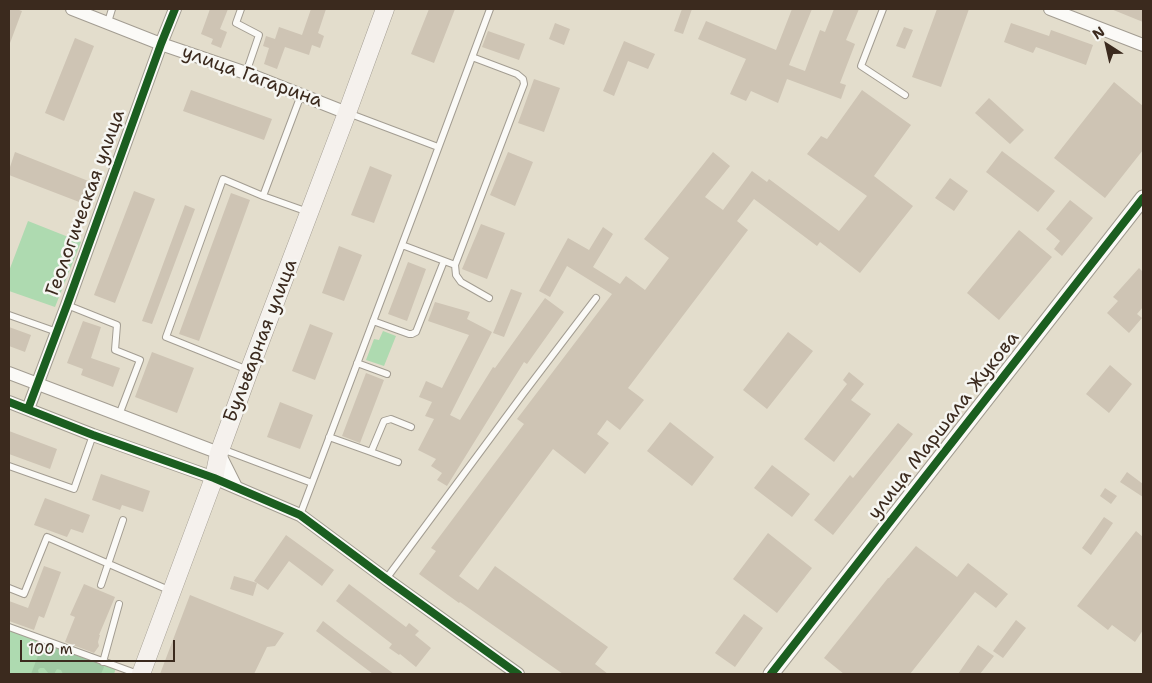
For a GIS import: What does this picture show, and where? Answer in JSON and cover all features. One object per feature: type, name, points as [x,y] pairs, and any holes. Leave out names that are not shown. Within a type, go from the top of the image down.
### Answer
[{"type":"main road","name":"Бульварная улица","points":[[139,674],[214,478],[220,451],[249,370],[386,9]]},
{"type":"street","name":"улица Гагарина","points":[[72,9],[161,44],[246,73],[347,113]]},
{"type":"street","name":"Геологическая улица","points":[[28,409],[175,9]]},
{"type":"street","points":[[1050,9],[1075,13],[1143,45]]},
{"type":"street","name":"улица Маршала Жукова","points":[[770,674],[1143,198]]},
{"type":"street","points":[[9,373],[220,451],[236,487]]},
{"type":"street","points":[[9,402],[214,478],[300,515],[518,674]]},
{"type":"lane","points":[[108,22],[112,9]]},
{"type":"lane","points":[[241,9],[236,23],[259,35],[246,73]]},
{"type":"lane","points":[[300,515],[490,9]]},
{"type":"lane","points":[[883,9],[861,66],[905,95]]},
{"type":"lane","points":[[472,57],[517,74],[524,84],[455,265],[456,275],[461,282],[489,298]]},
{"type":"lane","points":[[263,196],[301,95]]},
{"type":"lane","points":[[347,113],[438,147]]},
{"type":"lane","points":[[249,370],[166,338],[223,179],[263,196],[310,212]]},
{"type":"lane","points":[[402,245],[455,265]]},
{"type":"lane","points":[[373,321],[409,334],[414,334],[444,261]]},
{"type":"lane","points":[[386,579],[522,394],[596,298]]},
{"type":"lane","points":[[67,305],[117,325],[115,350],[140,360],[119,415]]},
{"type":"lane","points":[[9,314],[57,332]]},
{"type":"lane","points":[[358,363],[387,374]]},
{"type":"lane","points":[[371,452],[382,423],[386,420],[391,419],[411,427]]},
{"type":"lane","points":[[9,466],[74,489],[94,435]]},
{"type":"lane","points":[[330,437],[398,462]]},
{"type":"lane","points":[[220,451],[312,483]]},
{"type":"lane","points":[[101,585],[123,520]]},
{"type":"lane","points":[[9,588],[24,594],[47,538],[172,591]]},
{"type":"lane","points":[[103,662],[119,604]]},
{"type":"lane","points":[[9,627],[139,674]]},
{"type":"green space","points":[[28,221],[81,242],[55,307],[9,291],[9,271]]},
{"type":"green space","points":[[383,331],[396,336],[384,366],[366,360],[374,339],[379,340]]},
{"type":"green space","points":[[9,625],[117,665],[114,674],[9,674]]},
{"type":"green space","points":[[56,644],[101,661],[104,667],[101,674],[63,674],[61,670],[57,669],[54,674],[49,674],[44,668],[40,668],[38,670],[39,674],[31,674],[39,653],[51,655]]},
{"type":"building","points":[[9,9],[22,11],[10,43]]},
{"type":"building","points":[[210,9],[228,9],[220,29],[227,32],[221,48],[211,44],[213,39],[201,34]]},
{"type":"building","points":[[311,9],[326,9],[318,33],[324,36],[320,48],[312,45],[309,55],[285,47],[277,69],[264,64],[269,48],[263,46],[266,36],[275,39],[279,27],[302,35]]},
{"type":"building","points":[[429,9],[455,9],[434,63],[411,54]]},
{"type":"building","points":[[682,9],[692,9],[683,34],[674,31]]},
{"type":"building","points":[[792,9],[812,9],[789,65],[805,71],[820,30],[825,32],[834,9],[859,9],[846,40],[855,44],[840,83],[846,85],[841,99],[787,79],[778,103],[751,91],[746,101],[730,94],[746,59],[698,39],[706,21],[776,50]]},
{"type":"building","points":[[937,9],[969,9],[941,87],[912,77]]},
{"type":"building","points":[[1111,9],[1143,9],[1143,22]]},
{"type":"building","points":[[555,23],[570,29],[564,45],[549,39]]},
{"type":"building","points":[[1011,23],[1049,36],[1051,30],[1093,45],[1086,65],[1036,47],[1033,53],[1004,42]]},
{"type":"building","points":[[904,27],[913,30],[905,49],[896,46]]},
{"type":"building","points":[[488,31],[525,44],[519,60],[482,47]]},
{"type":"building","points":[[75,38],[94,46],[64,121],[45,113]]},
{"type":"building","points":[[624,41],[655,54],[648,69],[628,61],[614,96],[603,91]]},
{"type":"building","points":[[534,79],[560,88],[544,132],[518,123]]},
{"type":"building","points":[[1114,82],[1143,106],[1143,150],[1105,198],[1054,158]]},
{"type":"building","points":[[191,90],[272,119],[264,140],[183,111]]},
{"type":"building","points":[[862,90],[911,125],[874,176],[913,206],[860,273],[820,242],[817,246],[754,199],[737,221],[748,230],[628,388],[644,400],[620,430],[607,420],[597,434],[609,443],[585,474],[553,449],[459,576],[478,590],[495,566],[608,647],[595,664],[608,674],[563,674],[419,574],[436,551],[431,548],[524,424],[517,419],[612,294],[567,266],[550,297],[539,291],[568,238],[589,250],[603,227],[613,234],[593,267],[620,284],[626,276],[645,290],[669,258],[644,239],[713,152],[730,166],[705,197],[723,210],[752,171],[767,182],[769,179],[839,231],[867,196],[807,154],[821,136],[827,139]]},
{"type":"building","points":[[989,98],[1024,130],[1010,144],[975,113]]},
{"type":"building","points":[[1002,151],[1055,191],[1038,212],[986,172]]},
{"type":"building","points":[[15,152],[96,184],[87,205],[9,175]]},
{"type":"building","points":[[508,152],[533,162],[515,206],[490,195]]},
{"type":"building","points":[[370,166],[392,175],[374,223],[351,215]]},
{"type":"building","points":[[950,178],[968,191],[954,211],[935,198]]},
{"type":"building","points":[[134,191],[155,199],[115,303],[94,295]]},
{"type":"building","points":[[231,193],[250,200],[199,341],[179,334]]},
{"type":"building","points":[[1070,200],[1093,218],[1062,256],[1054,249],[1060,241],[1046,229]]},
{"type":"building","points":[[185,205],[195,209],[152,324],[142,321]]},
{"type":"building","points":[[481,224],[505,233],[487,279],[462,269]]},
{"type":"building","points":[[1019,230],[1052,257],[999,320],[967,293]]},
{"type":"building","points":[[339,246],[362,255],[344,301],[322,293]]},
{"type":"building","points":[[408,262],[426,269],[407,321],[388,314]]},
{"type":"building","points":[[1139,268],[1143,272],[1143,307],[1137,314],[1142,318],[1129,333],[1107,313],[1118,301],[1113,297]]},
{"type":"building","points":[[511,289],[522,293],[504,337],[493,333]]},
{"type":"building","points":[[545,298],[564,312],[527,364],[524,362],[447,486],[437,480],[442,473],[431,466],[436,459],[418,450],[434,419],[425,416],[432,402],[419,397],[426,381],[442,388],[469,335],[428,321],[435,302],[470,312],[467,319],[492,332],[450,415],[460,420],[493,367],[495,368]]},
{"type":"building","points":[[83,321],[101,327],[91,358],[120,368],[113,387],[81,375],[83,369],[67,363]]},
{"type":"building","points":[[310,324],[333,333],[315,380],[292,371]]},
{"type":"building","points":[[9,327],[31,335],[25,352],[9,346]]},
{"type":"building","points":[[788,332],[813,351],[767,409],[743,390]]},
{"type":"building","points":[[152,352],[194,368],[177,413],[135,397]]},
{"type":"building","points":[[1110,365],[1132,384],[1109,413],[1086,394]]},
{"type":"building","points":[[849,372],[864,384],[851,400],[871,414],[834,462],[804,439],[847,384],[843,380]]},
{"type":"building","points":[[366,373],[384,380],[360,443],[342,436]]},
{"type":"building","points":[[280,402],[313,415],[300,449],[267,437]]},
{"type":"building","points":[[670,422],[714,457],[692,486],[647,451]]},
{"type":"building","points":[[898,423],[913,434],[833,535],[814,520],[850,475],[853,478]]},
{"type":"building","points":[[9,431],[57,449],[50,469],[9,454]]},
{"type":"building","points":[[772,465],[810,494],[792,517],[754,488]]},
{"type":"building","points":[[1127,472],[1143,484],[1143,497],[1120,482]]},
{"type":"building","points":[[101,474],[150,491],[143,512],[122,505],[120,510],[92,500]]},
{"type":"building","points":[[1105,488],[1117,496],[1111,504],[1100,496]]},
{"type":"building","points":[[45,498],[90,515],[83,533],[71,529],[67,537],[34,525]]},
{"type":"building","points":[[1104,517],[1113,523],[1091,555],[1082,548]]},
{"type":"building","points":[[1136,531],[1143,537],[1143,630],[1135,642],[1112,625],[1108,630],[1077,606]]},
{"type":"building","points":[[768,533],[812,568],[777,613],[733,579]]},
{"type":"building","points":[[286,535],[334,570],[322,586],[289,561],[268,590],[254,581]]},
{"type":"building","points":[[916,546],[957,577],[968,563],[1008,594],[996,608],[975,592],[910,674],[844,674],[824,658]]},
{"type":"building","points":[[44,566],[61,572],[44,618],[39,616],[34,630],[9,621],[9,601],[28,608]]},
{"type":"building","points":[[234,576],[257,583],[253,596],[230,589]]},
{"type":"building","points":[[84,584],[115,597],[99,635],[99,646],[94,653],[65,642],[75,617],[70,615]]},
{"type":"building","points":[[349,584],[406,627],[409,623],[419,631],[415,635],[431,648],[416,667],[389,648],[392,644],[336,601]]},
{"type":"building","points":[[190,595],[284,633],[275,646],[267,647],[254,674],[160,674]]},
{"type":"building","points":[[744,614],[763,628],[735,667],[715,653]]},
{"type":"building","points":[[1016,620],[1026,628],[1003,658],[993,651]]},
{"type":"building","points":[[323,621],[394,674],[373,674],[316,631]]},
{"type":"building","points":[[978,645],[994,656],[980,674],[958,674]]},
{"type":"cycle path","points":[[28,409],[175,9]]},
{"type":"cycle path","points":[[771,674],[1143,198]]},
{"type":"cycle path","points":[[9,402],[93,435],[214,478],[300,515],[518,674]]}]
